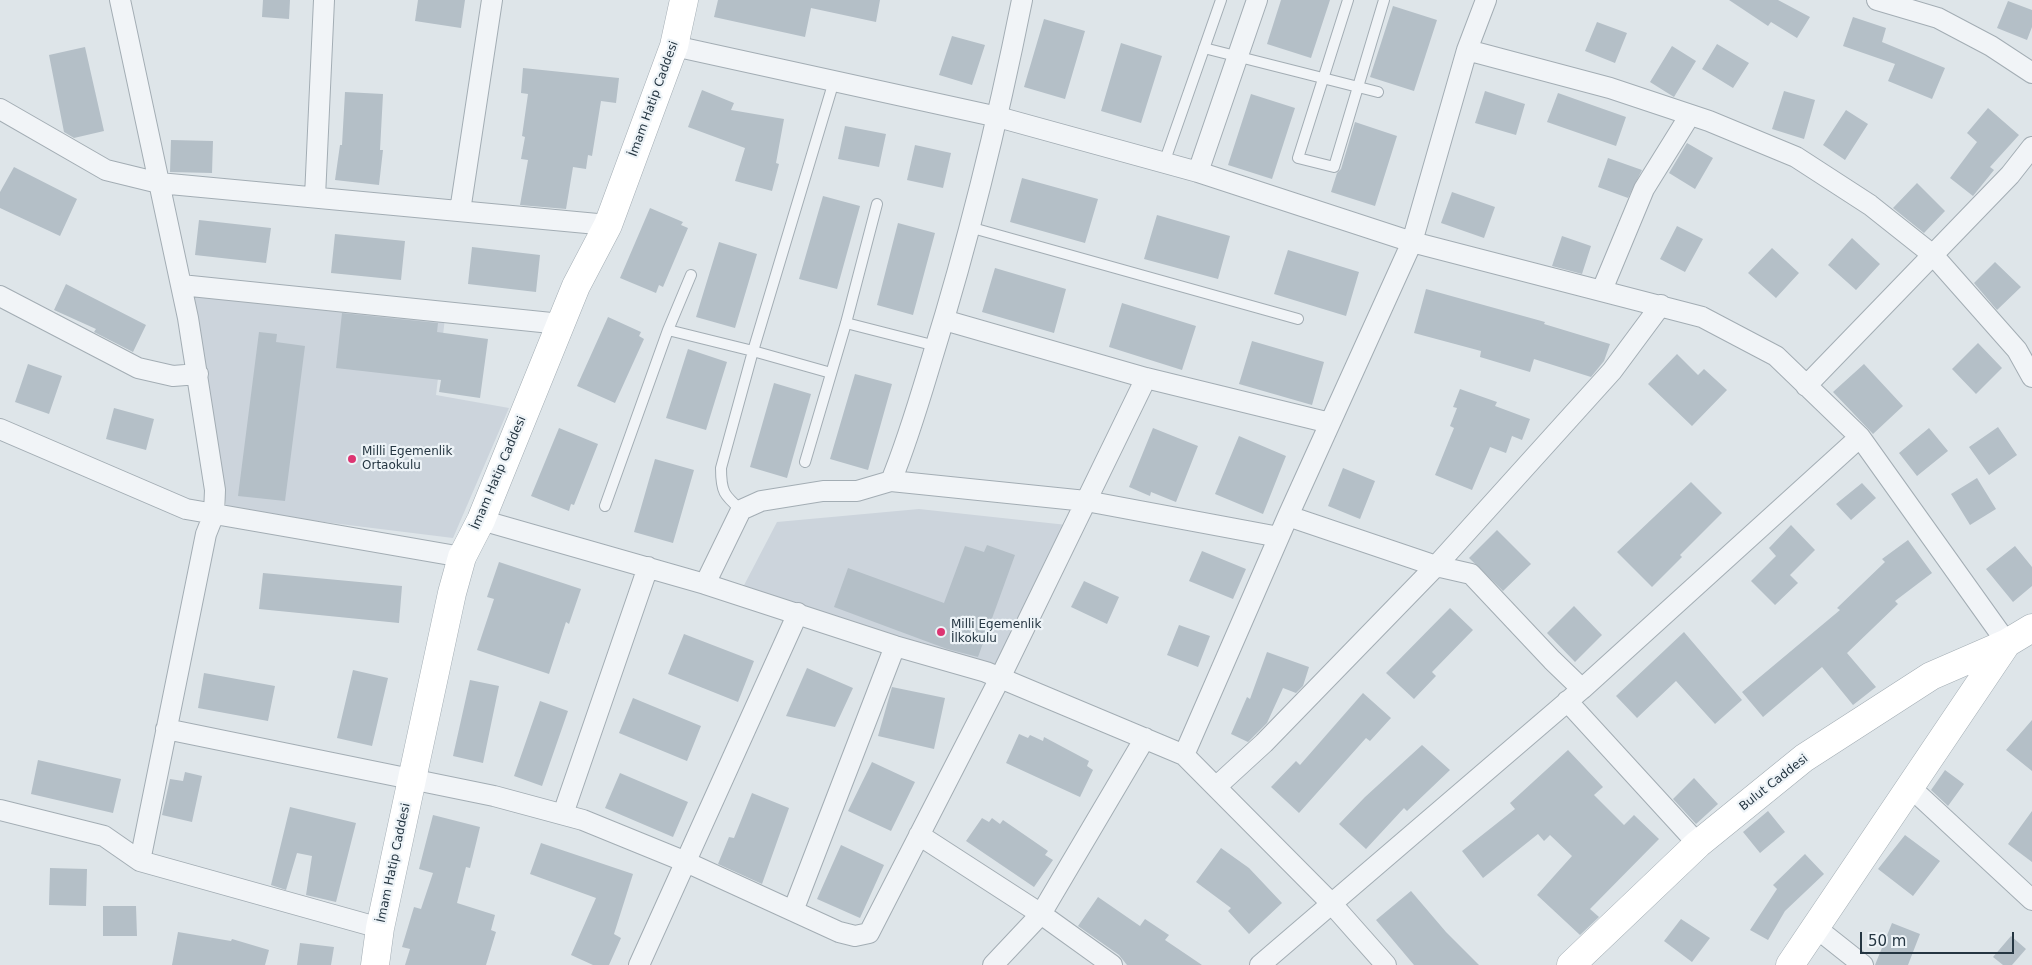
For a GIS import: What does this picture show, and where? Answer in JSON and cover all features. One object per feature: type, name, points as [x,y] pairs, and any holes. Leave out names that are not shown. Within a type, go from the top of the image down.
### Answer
[{"type":"street","points":[[120,0],[181,285],[198,374],[215,490],[214,514],[206,534],[140,861]]},
{"type":"street","points":[[315,198],[324,0]]},
{"type":"street","points":[[460,211],[492,0]]},
{"type":"street","name":"İmam Hatip Caddesi","points":[[375,965],[380,928],[452,593],[462,557],[480,520],[576,286],[608,225],[674,46],[684,0]]},
{"type":"street","points":[[891,481],[904,450],[944,320],[998,117],[1022,0]]},
{"type":"street","points":[[1198,172],[1257,0]]},
{"type":"street","points":[[1184,755],[1288,516],[1412,242],[1467,50],[1486,0]]},
{"type":"street","points":[[1877,0],[1938,18],[1991,46],[2032,73]]},
{"type":"street","points":[[674,46],[998,117],[1198,172],[1412,242],[1702,317],[1776,356],[1860,437],[2007,643],[1790,965]]},
{"type":"street","points":[[1467,50],[1610,88],[1690,114],[1796,157],[1870,205],[1933,255],[2018,350],[2032,376]]},
{"type":"street","points":[[0,109],[106,170],[159,183],[608,225]]},
{"type":"street","points":[[1602,290],[1644,189],[1690,114]]},
{"type":"street","points":[[1806,386],[2010,175],[2032,147]]},
{"type":"street","points":[[181,285],[561,324]]},
{"type":"street","points":[[0,296],[138,368],[173,376],[198,374]]},
{"type":"street","points":[[1217,786],[1264,743],[1436,566],[1612,372],[1661,306]]},
{"type":"street","points":[[944,320],[1146,378],[1330,422]]},
{"type":"street","points":[[166,730],[412,778],[494,796],[563,814],[583,820],[686,862],[839,932],[856,936],[869,933],[1000,678],[1146,378]]},
{"type":"street","points":[[0,429],[186,509],[462,557]]},
{"type":"street","points":[[1260,965],[1575,695],[1860,437]]},
{"type":"street","points":[[705,584],[741,510],[761,501],[823,491],[857,491],[891,481],[1086,501],[1279,537]]},
{"type":"street","points":[[1288,516],[1436,566],[1471,574],[1575,695],[1698,844]]},
{"type":"street","points":[[480,520],[705,584],[1000,678],[1184,755],[1217,786],[1331,903],[1386,965]]},
{"type":"street","points":[[563,814],[648,567]]},
{"type":"street","points":[[639,965],[798,613]]},
{"type":"street","name":"Bulut Caddesi","points":[[1572,965],[1698,844],[1804,758],[1931,676],[2007,643],[2032,628]]},
{"type":"street","points":[[793,911],[895,646]]},
{"type":"street","points":[[993,965],[1041,914],[1145,738]]},
{"type":"street","points":[[1910,787],[2032,900]]},
{"type":"street","points":[[0,810],[104,836],[140,861],[380,928]]},
{"type":"street","points":[[919,835],[1041,914],[1112,965]]},
{"type":"street","points":[[1815,927],[1863,965]]},
{"type":"lane","points":[[1164,163],[1221,0]]},
{"type":"lane","points":[[1348,0],[1298,158],[1334,167],[1384,0]]},
{"type":"lane","points":[[1204,48],[1378,92]]},
{"type":"lane","points":[[741,510],[725,495],[721,485],[721,468],[753,351],[834,81]]},
{"type":"lane","points":[[805,462],[846,323],[877,204]]},
{"type":"lane","points":[[969,227],[1298,318]]},
{"type":"lane","points":[[605,506],[668,330],[691,275]]},
{"type":"lane","points":[[846,323],[936,346]]},
{"type":"lane","points":[[668,330],[831,373]]},
{"type":"shaded area","name":"Milli Egemenlik Ortaokulu","points":[[187,292],[445,318],[436,395],[509,408],[453,538],[227,510]]},
{"type":"shaded area","name":"Milli Egemenlik İlkokulu","points":[[919,509],[1067,525],[995,673],[741,591],[777,522]]},
{"type":"building","points":[[263,0],[290,0],[289,19],[262,17]]},
{"type":"building","points":[[418,0],[465,0],[461,28],[415,21]]},
{"type":"building","points":[[718,0],[880,0],[876,22],[811,8],[805,37],[714,17]]},
{"type":"building","points":[[1281,0],[1330,0],[1311,58],[1267,44]]},
{"type":"building","points":[[1729,0],[1778,0],[1810,17],[1797,38],[1771,22],[1768,26]]},
{"type":"building","points":[[2008,1],[2032,10],[2032,27],[2027,40],[1997,28]]},
{"type":"building","points":[[1393,6],[1437,20],[1414,91],[1370,77]]},
{"type":"building","points":[[1853,17],[1886,28],[1882,42],[1945,68],[1932,99],[1888,81],[1895,64],[1843,46]]},
{"type":"building","points":[[1044,19],[1085,31],[1065,99],[1024,87]]},
{"type":"building","points":[[1597,22],[1627,33],[1615,63],[1585,51]]},
{"type":"building","points":[[952,36],[985,45],[972,85],[939,75]]},
{"type":"building","points":[[1121,43],[1162,56],[1141,123],[1101,111]]},
{"type":"building","points":[[1717,44],[1749,63],[1733,88],[1702,69]]},
{"type":"building","points":[[1672,46],[1696,61],[1674,97],[1650,82]]},
{"type":"building","points":[[85,47],[104,131],[74,138],[64,132],[49,55]]},
{"type":"building","points":[[523,68],[619,78],[616,103],[601,101],[592,156],[588,155],[586,169],[573,167],[566,209],[520,205],[528,160],[521,159],[525,137],[522,136],[528,94],[521,93]]},
{"type":"building","points":[[702,90],[734,103],[731,110],[784,119],[776,163],[779,164],[772,191],[735,181],[745,148],[688,127]]},
{"type":"building","points":[[1485,91],[1525,104],[1516,135],[1475,123]]},
{"type":"building","points":[[1784,91],[1815,100],[1804,139],[1772,129]]},
{"type":"building","points":[[345,92],[383,94],[380,150],[383,150],[379,185],[335,180],[340,145],[342,145]]},
{"type":"building","points":[[1558,93],[1626,117],[1616,146],[1547,122]]},
{"type":"building","points":[[1251,94],[1295,108],[1272,179],[1228,165]]},
{"type":"building","points":[[1988,108],[2019,135],[1990,167],[1994,170],[1973,196],[1950,178],[1977,142],[1967,133]]},
{"type":"building","points":[[1846,110],[1868,124],[1845,160],[1823,145]]},
{"type":"building","points":[[1355,122],[1397,136],[1375,206],[1331,192],[1337,173],[1341,169]]},
{"type":"building","points":[[845,126],[886,134],[879,167],[838,159]]},
{"type":"building","points":[[171,140],[213,141],[212,173],[170,172]]},
{"type":"building","points":[[1687,143],[1713,158],[1695,189],[1669,173]]},
{"type":"building","points":[[915,145],[951,153],[943,188],[907,180]]},
{"type":"building","points":[[1608,158],[1642,170],[1628,198],[1598,187]]},
{"type":"building","points":[[14,167],[77,199],[60,236],[0,208],[0,192]]},
{"type":"building","points":[[1022,178],[1098,199],[1085,243],[1010,222]]},
{"type":"building","points":[[1917,183],[1945,211],[1924,233],[1893,208]]},
{"type":"building","points":[[1452,192],[1495,207],[1484,238],[1441,223]]},
{"type":"building","points":[[823,196],[860,206],[837,289],[799,279]]},
{"type":"building","points":[[650,208],[683,222],[681,225],[688,228],[663,287],[659,285],[656,293],[620,278]]},
{"type":"building","points":[[1157,215],[1230,236],[1218,279],[1144,259]]},
{"type":"building","points":[[199,220],[271,228],[266,263],[195,255]]},
{"type":"building","points":[[898,223],[935,233],[913,315],[877,305]]},
{"type":"building","points":[[1677,226],[1703,239],[1685,272],[1660,259]]},
{"type":"building","points":[[335,234],[405,241],[401,280],[331,273]]},
{"type":"building","points":[[1562,236],[1591,246],[1582,274],[1552,266]]},
{"type":"building","points":[[1852,238],[1880,264],[1856,290],[1828,265]]},
{"type":"building","points":[[719,242],[757,254],[735,328],[696,317]]},
{"type":"building","points":[[472,247],[540,255],[536,292],[468,284]]},
{"type":"building","points":[[1772,248],[1799,273],[1776,298],[1748,273]]},
{"type":"building","points":[[1288,250],[1359,272],[1346,316],[1274,294]]},
{"type":"building","points":[[1995,262],[2021,287],[1997,310],[1974,283]]},
{"type":"building","points":[[995,268],[1066,289],[1054,333],[982,312]]},
{"type":"building","points":[[66,284],[146,325],[133,352],[94,332],[96,329],[54,310]]},
{"type":"building","points":[[1426,289],[1545,322],[1544,324],[1610,344],[1604,361],[1591,377],[1534,359],[1530,372],[1480,357],[1481,351],[1414,333]]},
{"type":"building","points":[[1122,303],[1196,326],[1182,370],[1109,347]]},
{"type":"building","points":[[342,313],[438,323],[437,332],[488,339],[480,398],[439,392],[441,380],[336,368]]},
{"type":"building","points":[[608,317],[641,332],[639,336],[644,339],[615,403],[577,386]]},
{"type":"building","points":[[259,332],[277,334],[276,342],[305,346],[285,501],[238,496]]},
{"type":"building","points":[[1252,341],[1324,362],[1312,405],[1239,384]]},
{"type":"building","points":[[1978,343],[2002,368],[1976,394],[1952,369]]},
{"type":"building","points":[[688,349],[727,362],[706,430],[666,418]]},
{"type":"building","points":[[1677,354],[1698,375],[1704,369],[1727,390],[1692,426],[1648,384]]},
{"type":"building","points":[[28,364],[62,376],[49,414],[15,402]]},
{"type":"building","points":[[1864,364],[1903,406],[1873,434],[1833,392]]},
{"type":"building","points":[[855,374],[892,384],[868,470],[830,459]]},
{"type":"building","points":[[774,383],[811,394],[787,478],[750,467]]},
{"type":"building","points":[[1460,389],[1497,402],[1495,406],[1530,419],[1522,440],[1512,436],[1506,453],[1490,447],[1472,490],[1435,475],[1454,428],[1450,426],[1457,408],[1453,407]]},
{"type":"building","points":[[114,408],[154,419],[146,450],[106,439]]},
{"type":"building","points":[[1998,427],[2017,455],[1989,475],[1969,447]]},
{"type":"building","points":[[559,428],[598,444],[574,505],[571,504],[569,511],[531,496]]},
{"type":"building","points":[[1153,428],[1198,446],[1176,502],[1151,492],[1150,496],[1129,487]]},
{"type":"building","points":[[1929,428],[1948,451],[1917,476],[1899,453]]},
{"type":"building","points":[[1239,436],[1286,456],[1263,514],[1215,494]]},
{"type":"building","points":[[655,459],[694,470],[673,543],[634,532]]},
{"type":"building","points":[[1343,468],[1375,481],[1360,519],[1328,506]]},
{"type":"building","points":[[1977,478],[1996,509],[1970,525],[1951,494]]},
{"type":"building","points":[[1691,482],[1722,513],[1680,555],[1682,557],[1652,587],[1617,552]]},
{"type":"building","points":[[1862,483],[1876,498],[1851,520],[1836,504]]},
{"type":"building","points":[[1791,525],[1815,550],[1790,575],[1798,583],[1775,605],[1751,581],[1776,556],[1769,548]]},
{"type":"building","points":[[1497,530],[1531,564],[1503,591],[1469,558]]},
{"type":"building","points":[[1908,540],[1932,573],[1895,601],[1898,604],[1847,653],[1876,687],[1853,705],[1822,667],[1763,717],[1742,692],[1840,610],[1837,608],[1885,562],[1882,559]]},
{"type":"building","points":[[987,545],[1015,555],[978,657],[947,649],[834,607],[848,568],[944,603],[965,546],[984,552]]},
{"type":"building","points":[[2015,546],[2032,567],[2032,586],[2013,602],[1986,569]]},
{"type":"building","points":[[1202,551],[1246,569],[1233,599],[1189,581]]},
{"type":"building","points":[[499,562],[581,589],[569,624],[566,622],[549,674],[477,650],[494,599],[487,597]]},
{"type":"building","points":[[263,573],[402,586],[399,623],[259,609]]},
{"type":"building","points":[[1084,581],[1119,597],[1107,624],[1071,607]]},
{"type":"building","points":[[1574,606],[1602,635],[1575,662],[1547,633]]},
{"type":"building","points":[[1450,608],[1473,630],[1432,672],[1436,676],[1414,699],[1386,673]]},
{"type":"building","points":[[1179,625],[1210,636],[1198,667],[1167,655]]},
{"type":"building","points":[[1684,632],[1742,700],[1715,724],[1676,681],[1637,718],[1616,696]]},
{"type":"building","points":[[684,634],[754,661],[738,702],[668,674]]},
{"type":"building","points":[[1267,652],[1309,667],[1303,686],[1296,693],[1283,688],[1267,723],[1248,742],[1231,734],[1247,697],[1250,699]]},
{"type":"building","points":[[807,668],[853,688],[835,727],[786,716]]},
{"type":"building","points":[[353,670],[388,678],[372,746],[337,738]]},
{"type":"building","points":[[204,673],[275,686],[268,721],[198,708]]},
{"type":"building","points":[[470,680],[499,686],[483,763],[453,756]]},
{"type":"building","points":[[892,687],[945,698],[934,749],[878,736]]},
{"type":"building","points":[[1363,693],[1391,718],[1370,741],[1366,738],[1299,813],[1271,787],[1296,761],[1300,765]]},
{"type":"building","points":[[633,698],[701,726],[687,761],[619,733]]},
{"type":"building","points":[[540,701],[568,711],[542,786],[514,776]]},
{"type":"building","points":[[2032,720],[2032,771],[2006,750]]},
{"type":"building","points":[[1019,734],[1028,738],[1030,735],[1043,741],[1044,737],[1089,761],[1087,766],[1093,770],[1080,797],[1006,763]]},
{"type":"building","points":[[1422,745],[1450,770],[1407,811],[1404,808],[1366,849],[1339,824],[1365,797]]},
{"type":"building","points":[[1568,750],[1603,787],[1594,795],[1624,825],[1634,815],[1659,839],[1590,909],[1599,917],[1580,935],[1537,895],[1572,856],[1550,835],[1544,841],[1538,834],[1483,878],[1462,851],[1515,809],[1510,803]]},
{"type":"building","points":[[38,760],[121,779],[113,813],[31,794]]},
{"type":"building","points":[[872,762],[915,782],[891,831],[848,811]]},
{"type":"building","points":[[1945,770],[1964,784],[1948,806],[1931,790]]},
{"type":"building","points":[[185,772],[202,776],[192,822],[162,815],[170,779],[183,781]]},
{"type":"building","points":[[620,773],[688,802],[673,837],[605,808]]},
{"type":"building","points":[[1694,778],[1718,804],[1696,824],[1673,799]]},
{"type":"building","points":[[752,793],[789,808],[762,884],[718,864],[729,837],[734,838]]},
{"type":"building","points":[[290,807],[356,823],[336,902],[306,895],[312,856],[297,853],[286,890],[271,885]]},
{"type":"building","points":[[1768,811],[1785,832],[1760,853],[1743,832]]},
{"type":"building","points":[[2032,811],[2032,862],[2008,844]]},
{"type":"building","points":[[433,815],[480,827],[470,868],[466,867],[457,903],[495,915],[491,930],[496,932],[486,965],[405,965],[410,949],[402,947],[414,907],[421,909],[433,873],[419,869]]},
{"type":"building","points":[[982,818],[989,822],[992,818],[1000,824],[1003,820],[1048,851],[1045,855],[1053,860],[1034,887],[966,841]]},
{"type":"building","points":[[1905,835],[1940,861],[1913,896],[1878,869]]},
{"type":"building","points":[[541,843],[633,874],[614,934],[621,938],[609,965],[593,965],[571,955],[596,898],[530,874]]},
{"type":"building","points":[[841,845],[884,865],[860,918],[817,899]]},
{"type":"building","points":[[1221,848],[1249,868],[1282,903],[1249,934],[1228,911],[1231,908],[1196,882]]},
{"type":"building","points":[[1805,854],[1824,874],[1785,911],[1768,940],[1750,930],[1777,889],[1773,885]]},
{"type":"building","points":[[50,868],[87,869],[86,906],[49,905]]},
{"type":"building","points":[[1411,891],[1446,932],[1479,965],[1414,965],[1376,920]]},
{"type":"building","points":[[1098,897],[1140,926],[1145,919],[1169,935],[1165,940],[1202,965],[1127,965],[1119,955],[1078,926]]},
{"type":"building","points":[[103,906],[136,906],[137,936],[103,936]]},
{"type":"building","points":[[1681,919],[1710,938],[1692,962],[1664,941]]},
{"type":"building","points":[[1892,923],[1920,934],[1908,965],[1875,965]]},
{"type":"building","points":[[178,932],[231,941],[232,939],[269,950],[265,965],[172,965]]},
{"type":"building","points":[[2011,936],[2026,949],[2012,965],[2003,965],[1993,957]]},
{"type":"building","points":[[300,943],[334,947],[331,965],[297,965]]},
{"type":"place","name":"Milli Egemenlik Ortaokulu","points":[[352,459]]},
{"type":"place","name":"Milli Egemenlik İlkokulu","points":[[941,632]]}]
